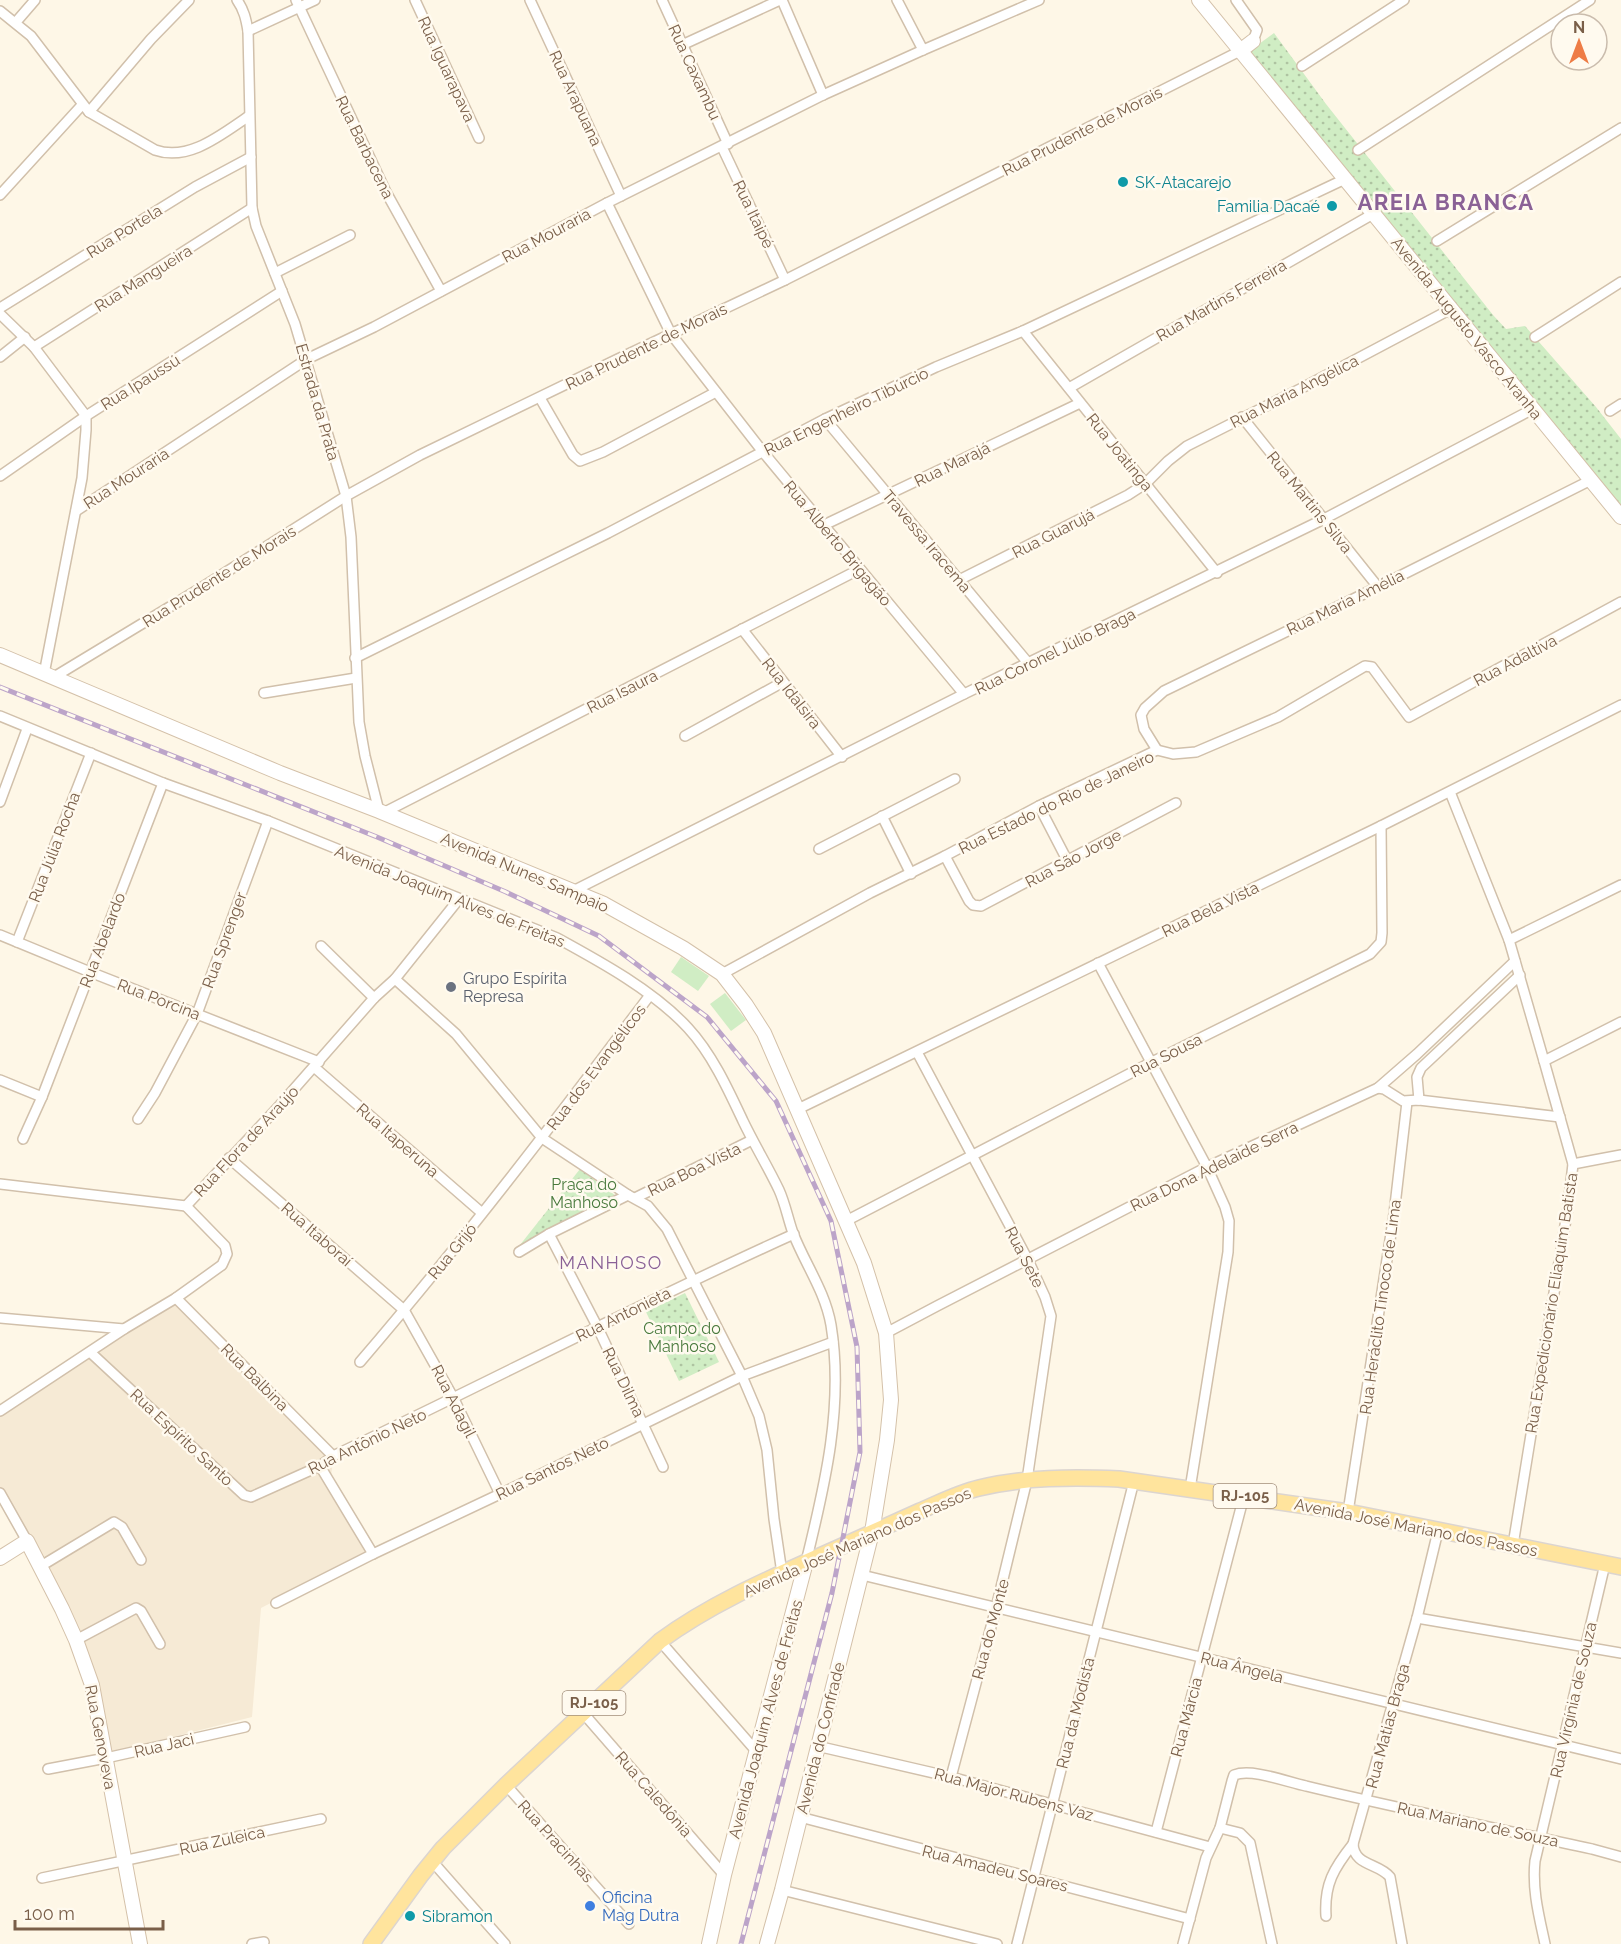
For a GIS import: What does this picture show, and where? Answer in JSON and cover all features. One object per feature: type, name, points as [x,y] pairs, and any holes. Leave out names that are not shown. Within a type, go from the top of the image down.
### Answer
[{"type":"main road","name":"Avenida José Mariano dos Passos","points":[[371,1944],[432,1861],[506,1785],[660,1641],[701,1613],[782,1573],[964,1493],[1027,1480],[1090,1478],[1134,1481],[1348,1512],[1621,1567]]},
{"type":"street","points":[[16,22],[35,0]]},
{"type":"street","points":[[0,195],[189,0]]},
{"type":"street","name":"Estrada da Prata","points":[[237,0],[246,17],[248,31],[252,208],[262,246],[307,358],[346,496],[351,537],[359,722],[364,756],[381,812]]},
{"type":"street","points":[[248,31],[298,4],[315,0]]},
{"type":"street","name":"Rua Iguarapava","points":[[416,0],[479,138]]},
{"type":"street","name":"Rua Arapuana","points":[[530,0],[621,196]]},
{"type":"street","name":"Rua Caxambu","points":[[662,0],[725,146]]},
{"type":"street","points":[[682,45],[781,0],[823,95]]},
{"type":"street","points":[[897,0],[922,50]]},
{"type":"street","name":"Rua Mouraria","points":[[76,511],[307,358],[374,327],[607,203],[823,95],[1017,4],[1039,0]]},
{"type":"street","name":"Avenida Augusto Vasco Aranha","points":[[1199,0],[1621,517]]},
{"type":"street","points":[[1236,0],[1257,30],[1253,41]]},
{"type":"street","points":[[1302,66],[1404,0]]},
{"type":"street","points":[[1358,150],[1590,0]]},
{"type":"street","name":"Rua Barbacena","points":[[298,4],[386,192],[441,291]]},
{"type":"street","points":[[0,11],[31,36],[85,109],[155,150],[173,154],[185,152],[203,145],[249,116]]},
{"type":"street","name":"Rua Prudente de Morais","points":[[49,676],[211,582],[346,496],[420,455],[618,358],[785,280],[1240,51],[1253,41]]},
{"type":"street","points":[[1437,241],[1621,128]]},
{"type":"street","name":"Rua Itaipé","points":[[725,146],[785,280]]},
{"type":"street","name":"Rua Portela","points":[[0,308],[195,187],[250,157]]},
{"type":"street","name":"Rua Engenheiro Tibúrcio","points":[[355,658],[598,538],[825,419],[936,367],[1023,331],[1345,179]]},
{"type":"street","name":"Rua Alberto Brigagão","points":[[607,203],[671,334],[763,452],[964,694]]},
{"type":"street","name":"Rua Mangueira","points":[[34,347],[252,208]]},
{"type":"street","name":"Rua Martins Ferreira","points":[[1069,388],[1374,214]]},
{"type":"street","points":[[274,273],[350,234]]},
{"type":"street","points":[[1535,337],[1621,282]]},
{"type":"street","name":"Rua Ipaussú","points":[[0,476],[86,416],[282,291]]},
{"type":"street","name":"Rua Maria Angélica","points":[[1145,484],[1187,446],[1451,309]]},
{"type":"street","points":[[0,314],[34,347],[86,416],[84,461],[49,676]]},
{"type":"street","name":"Rua Joatinga","points":[[1023,331],[1216,573]]},
{"type":"street","points":[[0,357],[25,337]]},
{"type":"street","points":[[540,398],[573,455],[580,461],[592,457],[716,392]]},
{"type":"street","name":"Rua Marajá","points":[[824,525],[1080,403]]},
{"type":"street","points":[[1610,411],[1621,404]]},
{"type":"street","name":"Rua Coronel Júlio Braga","points":[[575,890],[964,694],[1324,519],[1533,409]]},
{"type":"street","name":"Rua Martins Silva","points":[[1242,417],[1378,587]]},
{"type":"street","name":"Travessa Iracema","points":[[825,419],[1029,664]]},
{"type":"street","name":"Rua Maria Amélia","points":[[1157,750],[1144,729],[1141,715],[1145,708],[1164,692],[1591,480]]},
{"type":"street","name":"Rua Guarujá","points":[[959,580],[1120,500],[1145,484]]},
{"type":"street","name":"Rua Isaura","points":[[381,812],[860,569]]},
{"type":"street","name":"Rua Adaltiva","points":[[1409,717],[1621,602]]},
{"type":"street","name":"Rua Idalsira","points":[[742,629],[842,757]]},
{"type":"street","name":"Avenida Nunes Sampaio","points":[[0,654],[280,773],[575,890],[683,948],[722,974],[764,1033],[864,1263],[886,1334],[890,1379],[890,1419],[872,1532]]},
{"type":"street","name":"Rua Estado do Rio de Janeiro","points":[[722,974],[870,893],[911,874],[1039,806],[1157,750],[1173,754],[1196,752],[1278,717],[1365,666],[1372,667],[1409,717]]},
{"type":"street","points":[[264,693],[356,678]]},
{"type":"street","points":[[685,736],[783,682]]},
{"type":"street","name":"Rua Bela Vista","points":[[798,1109],[1381,826],[1621,705]]},
{"type":"street","name":"Avenida Joaquim Alves de Freitas","points":[[0,716],[162,783],[268,821],[557,938],[590,956],[650,995],[673,1014],[696,1037],[727,1090],[779,1191],[794,1234],[825,1302],[833,1342],[834,1397],[830,1455],[823,1493],[724,1875],[709,1944]]},
{"type":"street","points":[[0,802],[27,729]]},
{"type":"street","name":"Rua Júlia Rocha","points":[[17,942],[91,753]]},
{"type":"street","points":[[819,849],[956,779]]},
{"type":"street","name":"Rua Abelardo","points":[[24,1139],[162,783]]},
{"type":"street","name":"Rua Expedicionário Eliaquim Batista","points":[[1450,792],[1509,940],[1573,1164],[1568,1208],[1513,1545]]},
{"type":"street","name":"Rua São Jorge","points":[[945,856],[969,901],[976,906],[986,904],[1176,803]]},
{"type":"street","points":[[1039,806],[1067,860]]},
{"type":"street","points":[[882,816],[911,874]]},
{"type":"street","name":"Rua Sprenger","points":[[138,1119],[155,1093],[197,1014],[268,821]]},
{"type":"street","name":"Rua Sousa","points":[[846,1221],[1152,1062],[1374,951],[1381,942],[1382,933],[1381,826]]},
{"type":"street","points":[[1509,940],[1621,885]]},
{"type":"street","name":"Rua Flora de Araújo","points":[[0,1411],[124,1329],[176,1298],[222,1265],[227,1250],[186,1206],[374,999],[395,979],[459,899]]},
{"type":"street","name":"Rua Porcina","points":[[0,935],[197,1014],[316,1065]]},
{"type":"street","points":[[321,946],[374,999]]},
{"type":"street","name":"Rua Dona Adelaide Serra","points":[[886,1334],[937,1305],[1207,1167],[1378,1088],[1515,961]]},
{"type":"street","points":[[1098,963],[1207,1167],[1229,1221],[1229,1243],[1190,1489]]},
{"type":"street","points":[[1419,1100],[1417,1077],[1421,1068],[1520,975]]},
{"type":"street","points":[[395,979],[456,1034],[542,1138],[648,1206],[662,1221],[675,1242],[752,1398],[764,1435],[782,1573]]},
{"type":"street","name":"Rua dos Evangélicos","points":[[542,1138],[650,995]]},
{"type":"street","points":[[1544,1060],[1621,1022]]},
{"type":"street","name":"Rua Sete","points":[[917,1052],[1028,1260],[1048,1303],[1051,1322],[1027,1480]]},
{"type":"street","name":"Rua Itaperuna","points":[[316,1065],[482,1213]]},
{"type":"street","points":[[0,1080],[42,1097]]},
{"type":"street","points":[[1378,1088],[1407,1102],[1419,1100],[1560,1117]]},
{"type":"street","name":"Rua Heráclito Tinoco de Lima","points":[[1348,1512],[1393,1225],[1407,1102]]},
{"type":"street","name":"Rua Grijó","points":[[360,1362],[405,1310],[542,1138]]},
{"type":"street","name":"Rua Boa Vista","points":[[519,1251],[549,1234],[752,1140]]},
{"type":"street","points":[[1573,1164],[1621,1155]]},
{"type":"street","name":"Rua Itaboraí","points":[[229,1158],[405,1310]]},
{"type":"street","points":[[0,1184],[186,1206]]},
{"type":"street","name":"Rua Dilma","points":[[549,1234],[597,1326],[663,1467]]},
{"type":"street","name":"Rua Antonieta","points":[[454,1399],[597,1326],[794,1234]]},
{"type":"street","name":"Rua Balbina","points":[[176,1298],[333,1456]]},
{"type":"street","name":"Rua Adagil","points":[[405,1310],[454,1399],[500,1494]]},
{"type":"street","points":[[0,1318],[124,1329]]},
{"type":"street","name":"Rua Santos Neto","points":[[276,1603],[742,1376],[833,1342]]},
{"type":"street","name":"Rua Espírito Santo","points":[[90,1352],[244,1495],[255,1496],[280,1483]]},
{"type":"street","name":"Rua Antônio Neto","points":[[280,1483],[320,1466],[333,1456],[454,1399]]},
{"type":"street","points":[[320,1466],[373,1554]]},
{"type":"street","name":"Rua do Monte","points":[[951,1777],[1027,1480]]},
{"type":"street","name":"Rua da Modista","points":[[1017,1944],[1134,1481]]},
{"type":"street","points":[[0,1493],[27,1541],[0,1558]]},
{"type":"street","name":"Rua Márcia","points":[[1156,1832],[1244,1496]]},
{"type":"street","points":[[41,1566],[114,1522],[120,1525],[126,1533],[141,1560]]},
{"type":"street","name":"Rua Matias Braga","points":[[1326,1916],[1328,1884],[1339,1862],[1353,1844],[1417,1618],[1438,1531]]},
{"type":"street","name":"Avenida do Confrade","points":[[767,1944],[872,1532]]},
{"type":"street","name":"Rua Genoveva","points":[[27,1541],[76,1640],[92,1684],[140,1944]]},
{"type":"street","name":"Rua Virgínia de Souza","points":[[1545,1944],[1533,1881],[1540,1837],[1605,1564]]},
{"type":"street","name":"Rua Ângela","points":[[862,1575],[1621,1759]]},
{"type":"street","points":[[76,1640],[136,1608],[141,1611],[160,1644]]},
{"type":"street","points":[[1417,1618],[1621,1653]]},
{"type":"street","points":[[660,1641],[757,1752]]},
{"type":"street","name":"Rua Caledônia","points":[[584,1713],[724,1875]]},
{"type":"street","name":"Rua Jaci","points":[[48,1769],[245,1727]]},
{"type":"street","name":"Rua Major Rubens Vaz","points":[[817,1746],[951,1777],[1210,1847]]},
{"type":"street","name":"Rua Mariano de Souza","points":[[1220,1828],[1234,1775],[1248,1773],[1621,1857]]},
{"type":"street","name":"Rua Pracinhas","points":[[506,1785],[629,1924]]},
{"type":"street","name":"Rua Amadeu Soares","points":[[800,1817],[1190,1919]]},
{"type":"street","name":"Rua Zuleica","points":[[42,1878],[321,1819]]},
{"type":"street","points":[[1183,1944],[1210,1847],[1220,1828],[1240,1833],[1250,1843],[1272,1944]]},
{"type":"street","points":[[1353,1844],[1355,1855],[1362,1861],[1386,1872],[1390,1877],[1402,1944]]},
{"type":"street","points":[[432,1861],[505,1944]]},
{"type":"street","points":[[782,1890],[997,1944]]},
{"type":"street","points":[[252,1944],[264,1942]]},
{"type":"shaded area","points":[[173,1297],[266,1380],[334,1457],[331,1475],[368,1553],[261,1608],[252,1717],[101,1755],[83,1667],[56,1602],[0,1503],[0,1412]]},
{"type":"green space","points":[[1274,33],[1326,104],[1493,315],[1506,329],[1525,326],[1621,439],[1621,509],[1248,52]]},
{"type":"green space","points":[[681,957],[709,976],[698,991],[671,972]]},
{"type":"green space","points":[[725,993],[746,1020],[731,1031],[710,1004]]},
{"type":"green space","name":"Praça do Manhoso","points":[[580,1169],[616,1196],[516,1250]]},
{"type":"green space","name":"Campo do Manhoso","points":[[685,1293],[719,1362],[679,1381],[646,1312]]},
{"type":"railway","points":[[0,687],[377,837],[506,892],[599,936],[707,1017],[776,1101],[831,1221],[857,1347],[860,1452],[832,1593],[741,1944]]},
{"type":"place","name":"SK-Atacarejo","points":[[1123,182]]},
{"type":"place","name":"Familia Dacaé","points":[[1332,206]]},
{"type":"place","name":"Grupo Espírita Represa","points":[[451,987]]},
{"type":"place","name":"Oficina Mag Dutra","points":[[590,1906]]},
{"type":"place","name":"Sibramon","points":[[410,1916]]},
{"type":"district","name":"AREIA BRANCA","points":[[1446,202]]},
{"type":"district","name":"MANHOSO","points":[[611,1263]]}]
